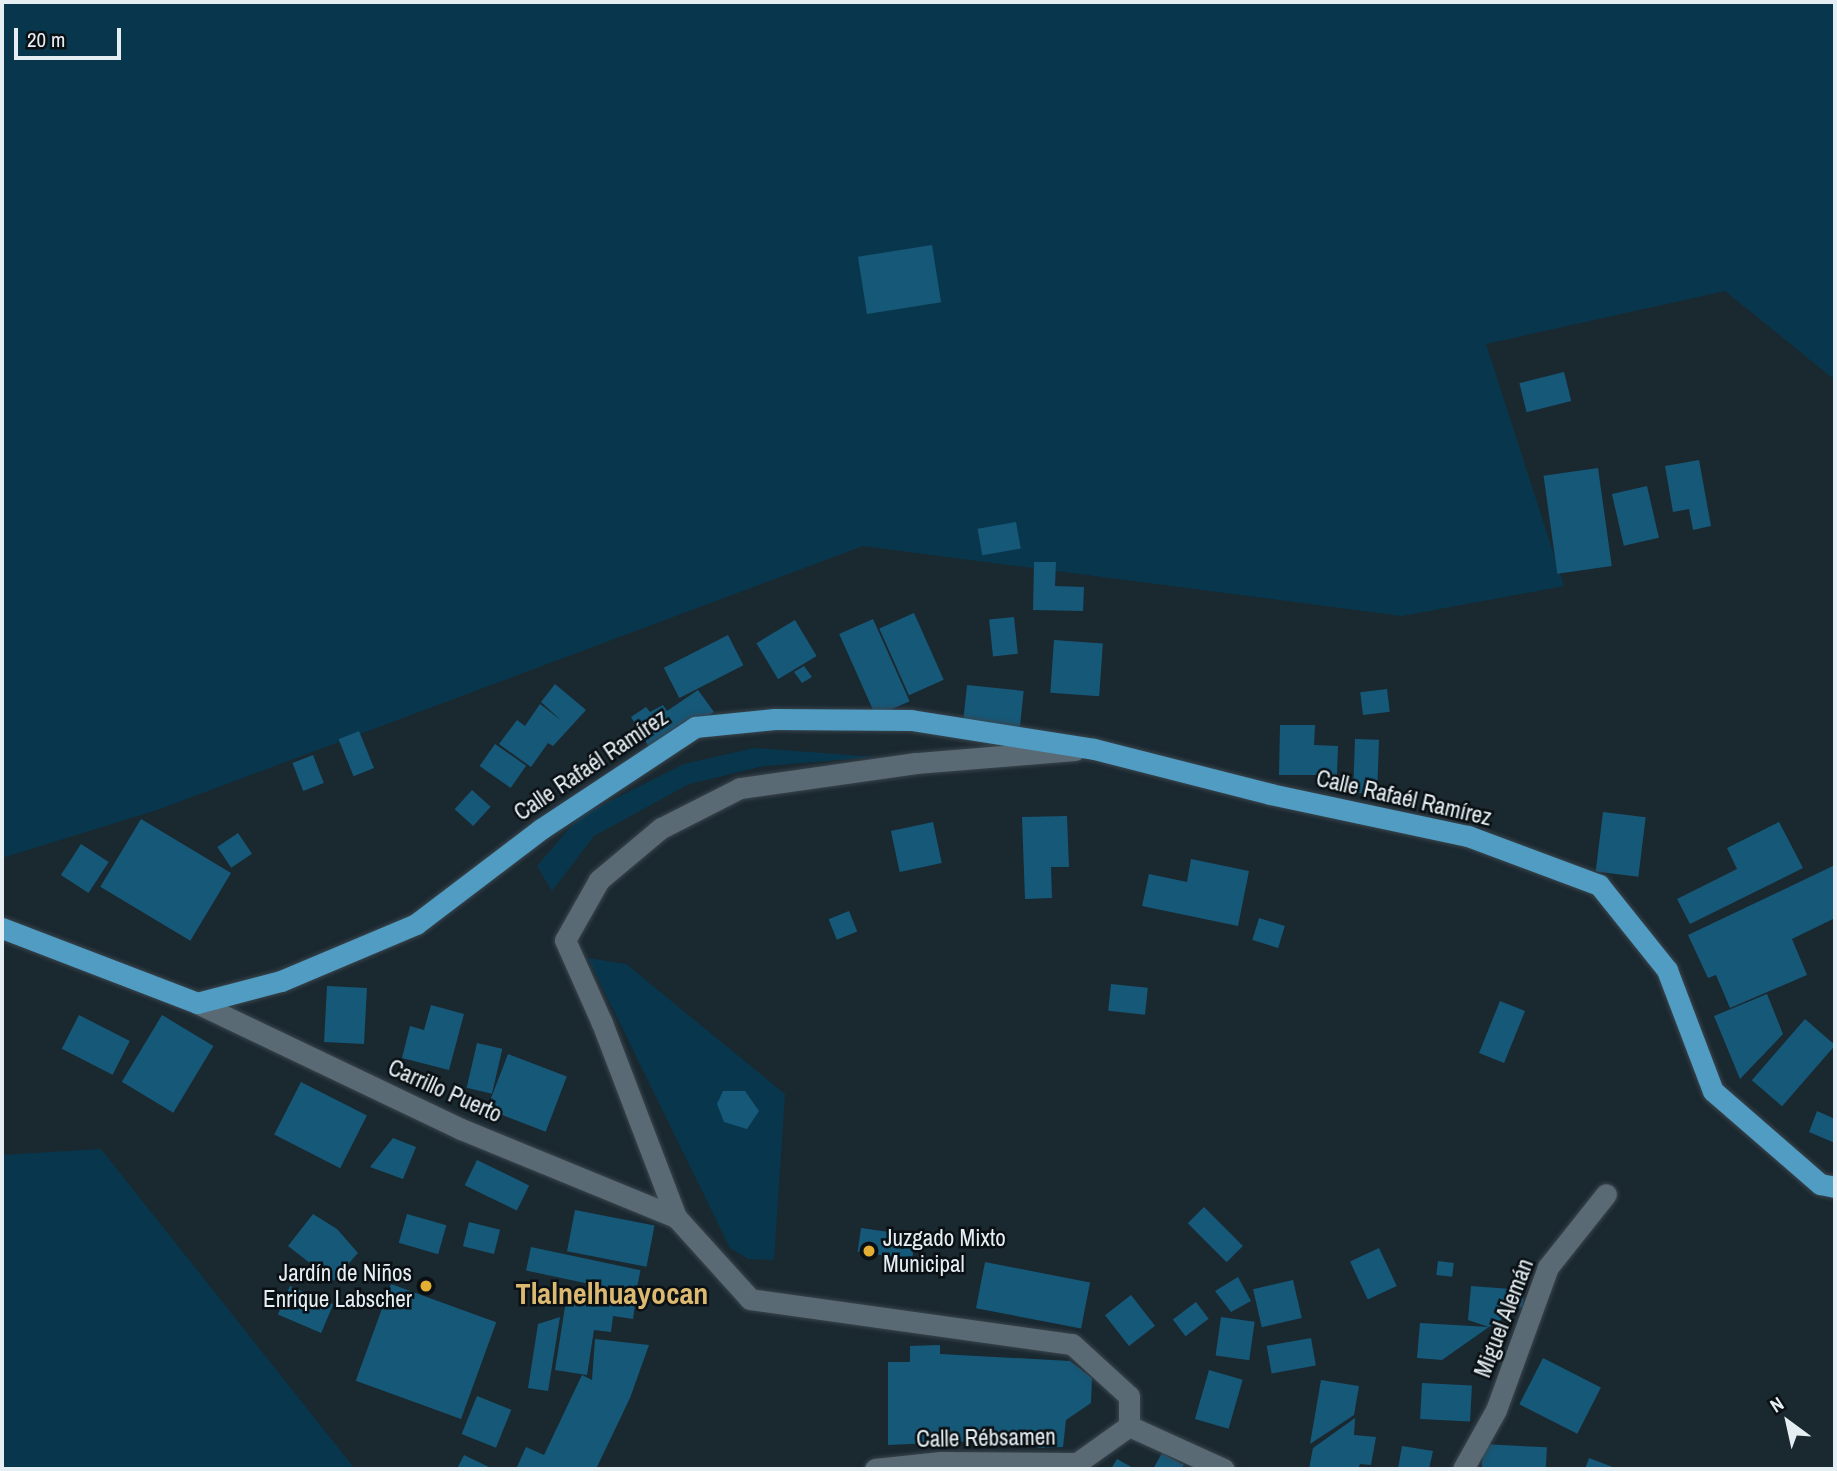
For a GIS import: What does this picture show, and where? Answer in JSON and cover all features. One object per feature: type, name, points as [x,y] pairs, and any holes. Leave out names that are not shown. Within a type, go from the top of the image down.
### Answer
[{"type":"main road","name":"Calle Rafaél Ramírez","points":[[197,1003],[281,981],[416,924],[541,829],[695,727],[775,719],[911,720],[1094,749],[1270,794],[1468,836],[1599,886],[1667,970],[1713,1091],[1820,1184],[1835,1187]]},
{"type":"main road","points":[[2,928],[197,1003]]},
{"type":"street","name":"Calle Rafaél Ramírez","points":[[676,1217],[602,1023],[565,940],[599,880],[662,828],[740,788],[916,763],[1094,749]]},
{"type":"street","name":"Carrillo Puerto","points":[[197,1003],[461,1129],[676,1217]]},
{"type":"street","name":"Miguel Alemán","points":[[1463,1469],[1496,1410],[1548,1267],[1606,1194]]},
{"type":"street","points":[[676,1217],[750,1299],[1072,1344],[1129,1396],[1129,1426],[1224,1469]]},
{"type":"street","name":"Calle Rébsamen","points":[[875,1469],[941,1462],[1077,1463],[1129,1426]]},
{"type":"shaded area","points":[[2,2],[1835,2],[1835,380],[1725,291],[1486,344],[1564,586],[1402,616],[863,546],[157,810],[2,858]]},
{"type":"shaded area","points":[[754,748],[876,757],[764,766],[689,784],[594,836],[552,891],[537,866],[580,816],[684,764]]},
{"type":"shaded area","points":[[588,958],[626,964],[785,1094],[774,1260],[748,1259],[730,1248]]},
{"type":"shaded area","points":[[101,1149],[355,1469],[2,1469],[2,1155]]},
{"type":"building","points":[[932,245],[941,302],[867,314],[858,257]]},
{"type":"building","points":[[1564,372],[1571,401],[1527,412],[1519,383]]},
{"type":"building","points":[[1699,460],[1711,526],[1693,530],[1689,509],[1673,512],[1665,466]]},
{"type":"building","points":[[1598,468],[1612,566],[1557,574],[1544,476]]},
{"type":"building","points":[[1647,486],[1659,538],[1624,546],[1612,494]]},
{"type":"building","points":[[1016,522],[1021,549],[982,555],[978,529]]},
{"type":"building","points":[[1034,562],[1056,562],[1055,586],[1084,587],[1083,611],[1033,610]]},
{"type":"building","points":[[914,613],[944,680],[909,695],[879,628]]},
{"type":"building","points":[[1014,617],[1018,654],[993,656],[989,620]]},
{"type":"building","points":[[873,619],[910,701],[876,716],[839,634]]},
{"type":"building","points":[[795,620],[817,656],[778,679],[756,643]]},
{"type":"building","points":[[728,635],[743,665],[679,698],[664,668]]},
{"type":"building","points":[[1054,640],[1103,643],[1099,696],[1050,693]]},
{"type":"building","points":[[804,666],[812,677],[802,683],[794,672]]},
{"type":"building","points":[[555,684],[586,710],[553,746],[548,743],[531,767],[499,744],[517,720],[525,726],[540,704],[562,721],[541,702]]},
{"type":"building","points":[[967,685],[1024,691],[1019,732],[963,726]]},
{"type":"building","points":[[1387,689],[1390,712],[1363,715],[1360,692]]},
{"type":"building","points":[[698,690],[714,712],[682,733],[649,747],[631,717],[646,707],[650,712],[663,705],[667,711]]},
{"type":"building","points":[[1280,725],[1315,725],[1314,745],[1338,746],[1337,775],[1279,775]]},
{"type":"building","points":[[359,731],[374,768],[354,776],[339,739]]},
{"type":"building","points":[[1355,739],[1379,740],[1377,794],[1353,793]]},
{"type":"building","points":[[495,744],[526,766],[511,788],[480,766]]},
{"type":"building","points":[[313,755],[324,783],[303,791],[292,763]]},
{"type":"building","points":[[472,790],[491,807],[473,826],[455,809]]},
{"type":"building","points":[[1603,812],[1646,817],[1638,877],[1596,872]]},
{"type":"building","points":[[1067,816],[1069,867],[1051,867],[1052,898],[1025,899],[1022,817]]},
{"type":"building","points":[[141,819],[231,873],[190,941],[100,887]]},
{"type":"building","points":[[933,822],[942,863],[900,872],[891,831]]},
{"type":"building","points":[[1779,822],[1803,868],[1690,924],[1677,899],[1737,869],[1727,848]]},
{"type":"building","points":[[238,833],[252,854],[231,868],[217,847]]},
{"type":"building","points":[[81,844],[109,862],[89,893],[61,875]]},
{"type":"building","points":[[1191,859],[1249,871],[1238,926],[1142,906],[1149,874],[1187,882]]},
{"type":"building","points":[[1835,865],[1835,918],[1792,939],[1807,975],[1730,1008],[1716,975],[1708,978],[1688,935]]},
{"type":"building","points":[[849,911],[857,931],[837,940],[829,919]]},
{"type":"building","points":[[1259,918],[1285,926],[1278,948],[1252,940]]},
{"type":"building","points":[[1111,984],[1148,988],[1145,1015],[1108,1011]]},
{"type":"building","points":[[327,986],[367,988],[364,1044],[324,1042]]},
{"type":"building","points":[[1767,994],[1783,1034],[1740,1079],[1714,1016]]},
{"type":"building","points":[[1500,1001],[1525,1011],[1504,1063],[1479,1053]]},
{"type":"building","points":[[431,1005],[464,1014],[449,1070],[402,1058],[410,1026],[424,1030]]},
{"type":"building","points":[[79,1015],[130,1041],[113,1075],[62,1049]]},
{"type":"building","points":[[162,1015],[213,1046],[173,1113],[122,1082]]},
{"type":"building","points":[[1805,1019],[1835,1045],[1782,1106],[1752,1080]]},
{"type":"building","points":[[477,1043],[502,1049],[492,1094],[467,1088]]},
{"type":"building","points":[[508,1054],[567,1077],[546,1132],[487,1109]]},
{"type":"building","points":[[301,1082],[367,1116],[340,1168],[274,1135]]},
{"type":"building","points":[[723,1091],[745,1091],[759,1111],[747,1129],[724,1122],[717,1104]]},
{"type":"building","points":[[1817,1111],[1835,1119],[1835,1143],[1809,1132]]},
{"type":"building","points":[[393,1138],[416,1147],[403,1179],[370,1167]]},
{"type":"building","points":[[477,1160],[529,1185],[517,1211],[465,1185]]},
{"type":"building","points":[[1204,1207],[1243,1246],[1227,1262],[1188,1223]]},
{"type":"building","points":[[575,1210],[655,1225],[646,1267],[567,1251]]},
{"type":"building","points":[[313,1214],[337,1229],[358,1253],[333,1281],[288,1246]]},
{"type":"building","points":[[407,1214],[446,1225],[438,1254],[399,1243]]},
{"type":"building","points":[[469,1222],[500,1230],[494,1254],[463,1246]]},
{"type":"building","points":[[861,1228],[915,1236],[912,1259],[858,1252]]},
{"type":"building","points":[[531,1247],[641,1270],[636,1294],[526,1270]]},
{"type":"building","points":[[1379,1248],[1397,1286],[1368,1300],[1350,1262]]},
{"type":"building","points":[[1438,1261],[1454,1263],[1452,1277],[1436,1275]]},
{"type":"building","points":[[985,1262],[1090,1282],[1081,1329],[976,1308]]},
{"type":"building","points":[[1238,1277],[1251,1301],[1231,1312],[1215,1291]]},
{"type":"building","points":[[1293,1280],[1302,1318],[1262,1327],[1253,1289]]},
{"type":"building","points":[[391,1284],[496,1322],[461,1419],[356,1381]]},
{"type":"building","points":[[290,1286],[333,1304],[321,1333],[278,1315]]},
{"type":"building","points":[[1471,1286],[1524,1290],[1523,1306],[1489,1327],[1468,1320]]},
{"type":"building","points":[[568,1288],[636,1298],[633,1319],[613,1316],[611,1332],[594,1330],[587,1375],[555,1370]]},
{"type":"building","points":[[1131,1295],[1155,1326],[1129,1346],[1105,1315]]},
{"type":"building","points":[[1196,1302],[1209,1319],[1185,1336],[1173,1319]]},
{"type":"building","points":[[560,1317],[548,1391],[528,1388],[538,1324]]},
{"type":"building","points":[[1221,1317],[1255,1322],[1249,1360],[1216,1356]]},
{"type":"building","points":[[1420,1323],[1489,1327],[1442,1360],[1417,1358]]},
{"type":"building","points":[[1311,1338],[1316,1366],[1272,1373],[1267,1346]]},
{"type":"building","points":[[595,1339],[649,1345],[630,1398],[596,1469],[516,1469],[526,1447],[544,1455],[582,1375],[592,1380]]},
{"type":"building","points":[[940,1345],[940,1354],[1070,1361],[1092,1378],[1091,1403],[1066,1420],[1063,1447],[1038,1448],[1039,1438],[888,1445],[888,1362],[910,1362],[910,1346]]},
{"type":"building","points":[[1543,1358],[1601,1388],[1577,1434],[1519,1404]]},
{"type":"building","points":[[1209,1370],[1243,1380],[1229,1429],[1195,1419]]},
{"type":"building","points":[[1321,1380],[1359,1386],[1354,1415],[1310,1444]]},
{"type":"building","points":[[1422,1383],[1472,1386],[1470,1422],[1420,1419]]},
{"type":"building","points":[[477,1396],[511,1410],[496,1448],[462,1434]]},
{"type":"building","points":[[1355,1418],[1354,1435],[1376,1437],[1371,1465],[1360,1464],[1358,1469],[1309,1469],[1313,1448]]},
{"type":"building","points":[[1483,1444],[1547,1447],[1546,1469],[1482,1469]]},
{"type":"building","points":[[1402,1446],[1433,1451],[1429,1469],[1398,1469]]},
{"type":"building","points":[[1162,1453],[1184,1465],[1181,1469],[1153,1469]]},
{"type":"building","points":[[464,1455],[493,1469],[457,1469]]},
{"type":"building","points":[[1589,1458],[1618,1469],[1585,1469]]},
{"type":"building","points":[[1117,1459],[1135,1469],[1111,1469]]},
{"type":"place","name":"Juzgado Mixto Municipal","points":[[869,1251]]},
{"type":"place","name":"Jardín de Niños Enrique Labscher","points":[[426,1286]]},
{"type":"district","name":"Tlalnelhuayocan","points":[[612,1293]]}]
